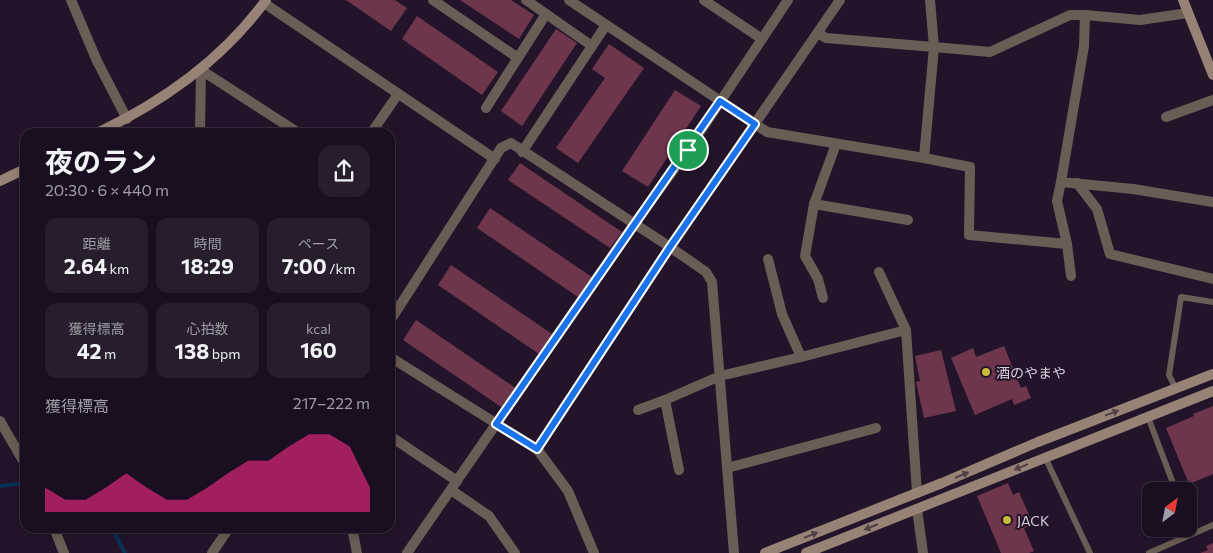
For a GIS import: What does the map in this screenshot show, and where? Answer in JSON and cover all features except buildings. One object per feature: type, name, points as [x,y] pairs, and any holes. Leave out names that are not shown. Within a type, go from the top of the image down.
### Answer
[{"type":"street","points":[[71,0],[97,61],[127,119]]},
{"type":"street","points":[[433,0],[518,58]]},
{"type":"street","points":[[526,0],[592,46]]},
{"type":"street","points":[[705,0],[762,39]]},
{"type":"street","points":[[407,553],[634,224],[688,150],[788,0]]},
{"type":"street","points":[[537,449],[670,247],[840,0]]},
{"type":"street","points":[[924,158],[934,47],[930,0]]},
{"type":"street","points":[[1183,0],[1213,75]]},
{"type":"street","points":[[573,1],[767,132],[970,167],[969,234],[1067,244]]},
{"type":"street","points":[[108,128],[127,119],[201,70],[240,34],[265,2],[495,159]]},
{"type":"street","points":[[818,33],[826,38],[990,52],[1070,15],[1140,20],[1188,13]]},
{"type":"street","points":[[486,108],[546,14]]},
{"type":"street","points":[[1071,276],[1067,244],[1057,201],[1084,46],[1085,16]]},
{"type":"street","points":[[522,152],[606,25]]},
{"type":"street","points":[[200,128],[201,70]]},
{"type":"street","points":[[201,70],[291,128]]},
{"type":"street","points":[[375,128],[398,94]]},
{"type":"street","points":[[1166,117],[1213,100]]},
{"type":"street","points":[[395,313],[501,148],[511,143],[706,272],[712,282],[734,553]]},
{"type":"street","points":[[823,298],[818,279],[805,256],[814,204],[836,144]]},
{"type":"street","points":[[0,181],[20,171]]},
{"type":"street","points":[[1061,182],[1133,189],[1213,202]]},
{"type":"street","points":[[1077,183],[1097,209],[1110,254],[1213,279]]},
{"type":"street","points":[[814,204],[908,220]]},
{"type":"street","points":[[768,259],[782,314],[800,357]]},
{"type":"street","points":[[879,272],[906,330],[917,493]]},
{"type":"street","points":[[638,410],[720,376],[906,330]]},
{"type":"street","points":[[395,360],[537,449],[568,492],[594,553]]},
{"type":"street","points":[[765,553],[917,493],[1038,442],[1213,374]]},
{"type":"street","points":[[806,553],[1213,391]]},
{"type":"street","points":[[665,400],[679,470]]},
{"type":"street","points":[[0,420],[20,455]]},
{"type":"street","points":[[727,468],[876,428]]},
{"type":"street","points":[[395,439],[457,481]]},
{"type":"street","points":[[451,490],[490,516],[515,553]]},
{"type":"street","points":[[917,509],[923,553]]},
{"type":"street","points":[[56,533],[64,553]]},
{"type":"street","points":[[212,553],[226,533]]},
{"type":"street","points":[[353,533],[357,553]]},
{"type":"lane","points":[[1176,389],[1169,375],[1181,297],[1213,302]]},
{"type":"lane","points":[[1148,417],[1173,482]]},
{"type":"lane","points":[[1045,458],[1090,553]]},
{"type":"lane","points":[[1198,531],[1213,525]]},
{"type":"lane","points":[[1149,553],[1183,538]]},
{"type":"waterway","points":[[0,486],[20,484]]},
{"type":"waterway","points":[[115,533],[125,553]]},
{"type":"place","name":"酒のやまや","points":[[986,372]]},
{"type":"place","name":"JACK","points":[[1007,520]]},
{"type":"route","points":[[720,101],[755,124],[670,247],[537,449],[496,424],[634,224],[688,150],[720,101]]}]
